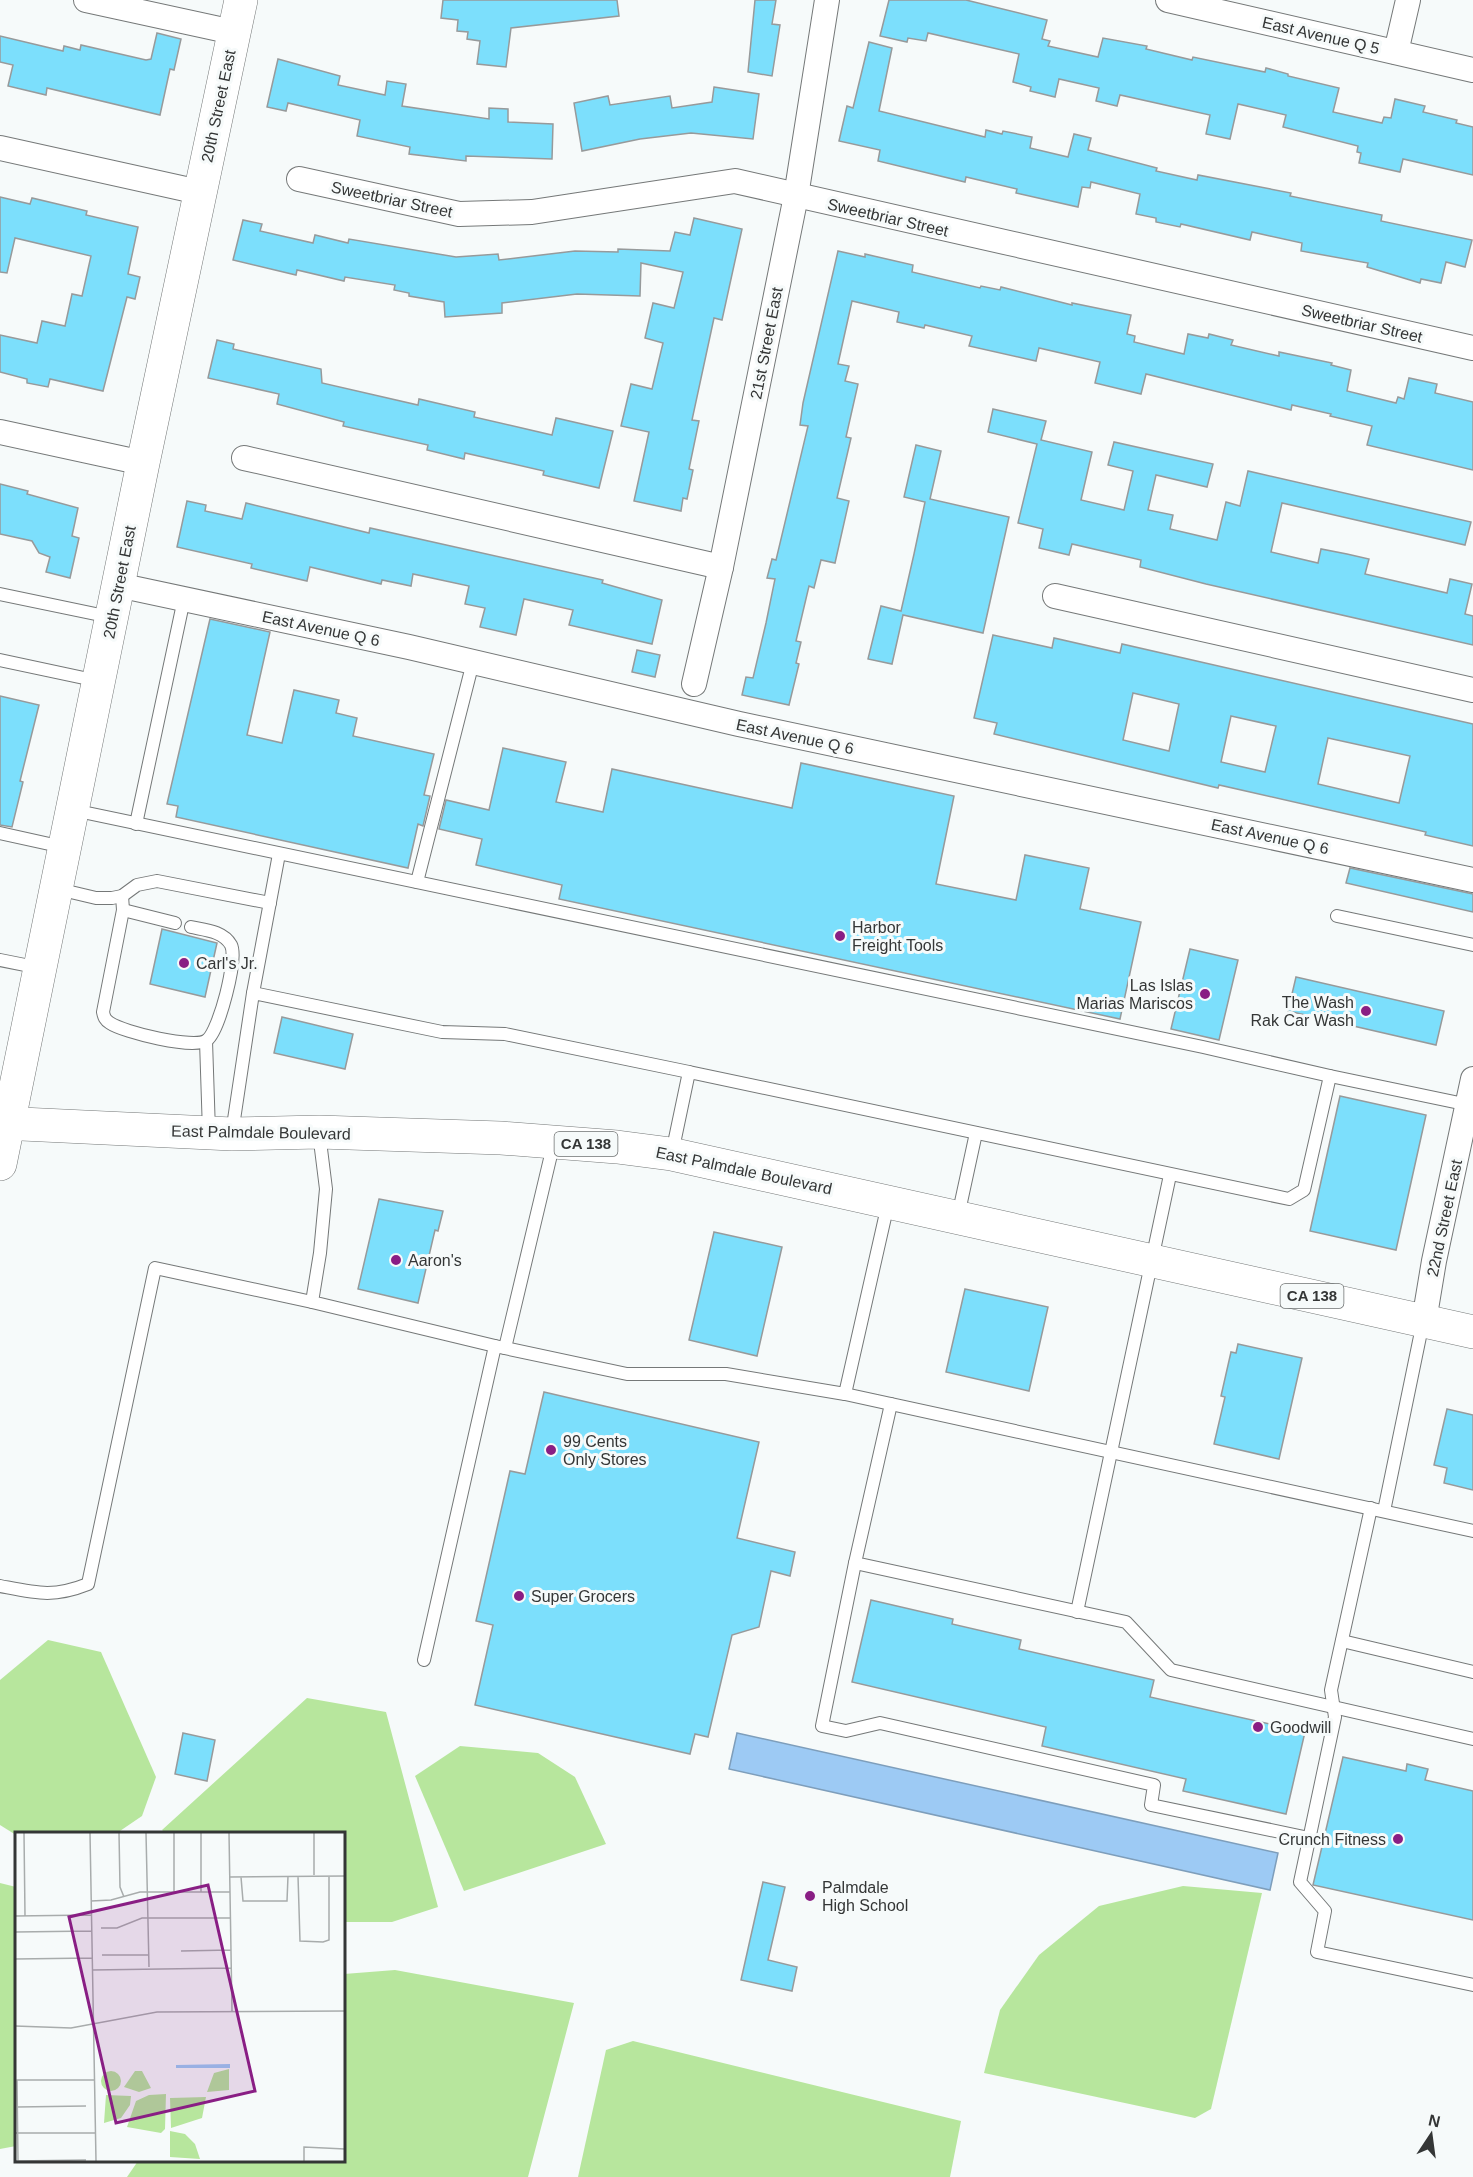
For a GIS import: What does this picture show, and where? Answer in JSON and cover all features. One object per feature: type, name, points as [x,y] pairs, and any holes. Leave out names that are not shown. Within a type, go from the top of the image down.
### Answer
[{"type":"main road","name":"20th Street East","points":[[0,1164],[4,1124],[57,888],[199,192],[241,0]]},
{"type":"main road","name":"East Palmdale Boulevard","points":[[4,1124],[220,1133],[319,1132],[554,1142],[671,1154],[889,1200],[1473,1332]]},
{"type":"street","points":[[86,0],[114,3],[234,33]]},
{"type":"street","name":"21st Street East","points":[[694,684],[721,567],[796,196],[827,0]]},
{"type":"street","name":"East Avenue Q 5","points":[[1168,0],[1473,70]]},
{"type":"street","points":[[1396,52],[1408,0]]},
{"type":"street","points":[[0,148],[199,192]]},
{"type":"street","name":"Sweetbriar Street","points":[[299,179],[459,214],[532,212],[735,181],[1473,348]]},
{"type":"street","points":[[0,432],[143,463]]},
{"type":"street","points":[[244,458],[721,567]]},
{"type":"street","name":"East Avenue Q 6","points":[[118,585],[739,724],[1473,880]]},
{"type":"street","points":[[1055,596],[1473,690]]},
{"type":"street","name":"22nd Street East","points":[[1424,1321],[1434,1261],[1466,1147],[1473,1079]]},
{"type":"lane","points":[[0,594],[112,617]]},
{"type":"lane","points":[[136,824],[184,599]]},
{"type":"lane","points":[[0,660],[99,681]]},
{"type":"lane","points":[[417,882],[474,663]]},
{"type":"lane","points":[[72,810],[1234,1053],[1469,1105]]},
{"type":"lane","points":[[0,833],[65,847]]},
{"type":"lane","points":[[220,1133],[253,993],[279,854]]},
{"type":"lane","points":[[57,888],[96,898],[122,896],[137,885],[157,881],[270,903]]},
{"type":"lane","points":[[122,896],[123,910],[103,1012],[111,1024],[134,1033],[196,1045],[206,1041],[217,1029],[234,955],[227,940],[215,932],[191,927]]},
{"type":"lane","points":[[123,910],[175,923]]},
{"type":"lane","points":[[1337,916],[1473,945]]},
{"type":"lane","points":[[0,960],[40,968]]},
{"type":"lane","points":[[253,993],[442,1032],[505,1034],[1289,1199],[1304,1190],[1330,1076]]},
{"type":"lane","points":[[206,1041],[220,1133]]},
{"type":"lane","points":[[671,1154],[689,1072]]},
{"type":"lane","points":[[312,1302],[320,1253],[326,1190],[319,1132]]},
{"type":"lane","points":[[958,1217],[976,1133]]},
{"type":"lane","points":[[424,1660],[500,1347],[554,1142]]},
{"type":"lane","points":[[1077,1612],[1170,1175]]},
{"type":"lane","points":[[845,1394],[889,1200]]},
{"type":"lane","points":[[0,1586],[44,1595],[66,1593],[88,1584],[155,1268],[627,1374],[726,1374],[845,1394],[1473,1531]]},
{"type":"lane","points":[[1384,1511],[1424,1321]]},
{"type":"lane","points":[[891,1404],[855,1563],[822,1726],[846,1731],[880,1723],[1154,1785],[1151,1805],[1309,1838]]},
{"type":"lane","points":[[1371,1508],[1331,1690],[1335,1717],[1300,1881],[1325,1911],[1317,1952],[1473,1985]]},
{"type":"lane","points":[[855,1563],[1126,1622],[1171,1670],[1473,1739]]},
{"type":"lane","points":[[1342,1641],[1473,1672]]},
{"type":"green space","points":[[48,1640],[101,1652],[156,1777],[142,1816],[118,1832],[15,1832],[15,1834],[0,1825],[0,1680]]},
{"type":"green space","points":[[307,1698],[386,1712],[438,1907],[392,1922],[345,1922],[345,1832],[164,1832],[162,1830]]},
{"type":"green space","points":[[460,1746],[538,1753],[575,1777],[606,1844],[464,1891],[415,1776]]},
{"type":"green space","points":[[0,1883],[15,1887],[15,2146],[0,2149]]},
{"type":"green space","points":[[1183,1886],[1262,1893],[1211,2109],[1195,2118],[984,2073],[1000,2010],[1039,1955],[1099,1906]]},
{"type":"green space","points":[[395,1970],[574,2003],[528,2177],[127,2177],[137,2162],[345,2162],[345,1974]]},
{"type":"green space","points":[[633,2041],[961,2121],[950,2177],[578,2177],[606,2050]]},
{"type":"water","points":[[737,1733],[1278,1853],[1270,1890],[729,1769]]},
{"type":"building","points":[[443,0],[617,0],[619,16],[511,28],[506,67],[477,64],[480,41],[467,39],[468,32],[457,31],[458,20],[441,18]]},
{"type":"building","points":[[755,0],[776,0],[772,24],[780,25],[772,76],[748,72]]},
{"type":"building","points":[[889,0],[966,0],[1047,20],[1042,39],[1050,41],[1048,46],[1098,57],[1103,38],[1147,46],[1146,49],[1192,60],[1193,57],[1265,72],[1266,68],[1288,74],[1288,76],[1339,88],[1333,112],[1382,123],[1384,117],[1391,118],[1395,99],[1425,106],[1423,112],[1457,120],[1456,123],[1473,127],[1473,175],[1403,159],[1400,172],[1359,163],[1361,153],[1357,152],[1358,146],[1283,127],[1286,115],[1238,104],[1230,139],[1206,134],[1210,115],[1120,95],[1117,106],[1096,101],[1099,88],[1059,79],[1055,97],[1030,91],[1031,87],[1013,82],[1019,54],[928,33],[926,41],[908,38],[907,42],[880,36]]},
{"type":"building","points":[[157,33],[181,39],[174,70],[170,69],[160,115],[47,88],[46,95],[8,86],[13,65],[0,62],[0,36],[63,51],[64,46],[80,50],[81,45],[146,60],[151,59]]},
{"type":"building","points":[[869,42],[892,48],[879,111],[985,137],[986,130],[1032,137],[1030,148],[1068,157],[1074,134],[1091,138],[1088,150],[1157,168],[1156,171],[1197,180],[1198,175],[1291,193],[1290,196],[1382,215],[1381,221],[1472,240],[1465,267],[1446,262],[1441,283],[1421,279],[1420,283],[1367,267],[1368,263],[1301,251],[1302,243],[1252,232],[1250,240],[1181,224],[1180,227],[1156,222],[1156,218],[1136,214],[1140,194],[1091,182],[1090,188],[1082,187],[1078,207],[1016,193],[1017,189],[966,177],[965,182],[878,161],[880,150],[839,141],[847,106],[853,108]]},
{"type":"building","points":[[278,59],[340,76],[338,85],[385,95],[387,81],[406,84],[402,106],[489,119],[489,108],[508,109],[508,122],[553,124],[552,159],[466,156],[466,161],[409,154],[410,147],[357,136],[360,120],[288,103],[286,111],[267,107]]},
{"type":"building","points":[[714,87],[759,94],[753,139],[691,133],[640,139],[582,151],[574,103],[608,96],[610,105],[670,96],[672,108],[712,102]]},
{"type":"building","points":[[0,197],[30,204],[32,198],[87,211],[86,215],[138,227],[128,274],[140,277],[135,299],[127,297],[103,391],[50,379],[48,387],[27,383],[27,379],[0,372],[0,335],[37,343],[42,321],[65,326],[72,294],[82,296],[91,256],[15,238],[7,273],[0,272]]},
{"type":"building","points":[[694,218],[742,229],[722,320],[714,318],[692,420],[699,421],[689,469],[693,470],[687,499],[683,498],[681,511],[634,501],[649,432],[621,426],[631,384],[652,389],[663,343],[645,338],[653,303],[674,308],[683,272],[641,263],[640,296],[577,294],[502,303],[502,313],[445,317],[444,302],[409,296],[409,293],[394,290],[395,285],[345,277],[344,281],[297,270],[296,275],[233,260],[243,220],[262,224],[260,231],[313,243],[315,235],[348,243],[349,239],[456,257],[498,254],[499,260],[575,251],[618,252],[618,249],[670,251],[675,232],[690,235]]},
{"type":"building","points":[[838,251],[865,257],[865,254],[913,265],[912,272],[980,288],[981,286],[1000,290],[1001,287],[1072,305],[1072,303],[1131,315],[1127,334],[1135,336],[1134,342],[1184,354],[1188,334],[1208,338],[1209,334],[1233,340],[1231,345],[1279,356],[1279,352],[1332,363],[1331,365],[1351,370],[1347,391],[1396,403],[1398,397],[1404,399],[1409,378],[1437,384],[1435,393],[1473,402],[1473,470],[1367,445],[1372,426],[1330,416],[1331,414],[1292,405],[1291,410],[1146,374],[1141,394],[1095,383],[1100,362],[1039,348],[1036,361],[969,346],[972,336],[925,325],[924,328],[897,322],[899,312],[852,301],[838,364],[849,366],[845,381],[858,384],[846,437],[851,438],[837,498],[849,501],[835,563],[821,560],[814,588],[809,586],[796,641],[801,642],[796,663],[799,664],[789,705],[742,695],[746,677],[753,678],[766,623],[775,579],[767,578],[772,559],[776,560],[808,426],[800,425],[803,403]]},
{"type":"building","points":[[217,340],[234,344],[233,349],[321,369],[322,383],[418,405],[419,399],[475,412],[474,417],[552,435],[556,418],[613,431],[599,488],[543,475],[544,471],[465,453],[464,459],[427,450],[428,445],[343,426],[344,422],[277,404],[279,394],[208,378]]},
{"type":"building","points":[[993,409],[1046,421],[1041,440],[1092,452],[1081,500],[1124,510],[1133,471],[1108,465],[1114,442],[1213,464],[1207,487],[1156,475],[1148,510],[1173,515],[1170,529],[1217,540],[1226,502],[1240,506],[1248,471],[1471,522],[1465,545],[1282,503],[1271,552],[1318,563],[1321,549],[1369,559],[1365,574],[1447,593],[1450,579],[1472,584],[1465,614],[1473,616],[1473,645],[1206,584],[1140,567],[1141,560],[1072,544],[1069,555],[1039,548],[1043,529],[1018,523],[1037,444],[988,432]]},
{"type":"building","points":[[916,445],[941,451],[930,499],[1009,517],[983,633],[903,615],[892,664],[868,659],[881,606],[901,611],[914,554],[925,502],[904,497]]},
{"type":"building","points":[[0,484],[78,508],[72,536],[79,538],[70,578],[46,572],[50,557],[39,553],[32,541],[0,534]]},
{"type":"building","points":[[187,501],[206,505],[205,511],[242,519],[246,503],[369,533],[370,528],[603,580],[602,583],[662,600],[652,644],[569,625],[573,610],[524,599],[516,635],[480,627],[485,608],[465,604],[469,586],[413,574],[411,586],[382,580],[381,584],[310,567],[307,581],[251,568],[252,564],[177,547]]},
{"type":"building","points":[[210,619],[270,632],[247,735],[282,743],[294,690],[339,700],[336,713],[357,718],[353,736],[434,754],[424,795],[430,796],[423,826],[418,824],[408,868],[176,817],[178,806],[167,804]]},
{"type":"building","points":[[993,635],[1052,648],[1054,638],[1120,653],[1122,644],[1473,724],[1473,846],[1425,835],[1426,832],[1219,785],[1218,788],[994,734],[997,723],[974,718]],"holes":[[[1133,693],[1179,704],[1169,751],[1123,740]],[[1231,716],[1276,726],[1265,772],[1221,762]],[[1328,738],[1410,756],[1399,803],[1318,784]]]},
{"type":"building","points":[[637,650],[660,655],[655,677],[632,672]]},
{"type":"building","points":[[0,696],[39,705],[20,781],[23,782],[12,827],[0,825]]},
{"type":"building","points":[[503,748],[566,762],[556,802],[603,812],[612,769],[792,808],[801,763],[954,796],[936,884],[1016,900],[1025,855],[1089,868],[1080,909],[1141,922],[1120,1019],[559,899],[562,885],[476,865],[482,839],[439,829],[446,800],[489,810]]},
{"type":"building","points":[[1350,868],[1473,894],[1473,912],[1346,883]]},
{"type":"building","name":"Carl's Jr.","points":[[162,929],[217,943],[205,997],[150,984]]},
{"type":"building","name":"Las Islas Marias Mariscos","points":[[1190,949],[1238,960],[1219,1040],[1171,1029]]},
{"type":"building","name":"The Wash Rak Car Wash","points":[[1296,977],[1444,1011],[1436,1045],[1288,1011]]},
{"type":"building","points":[[282,1017],[353,1034],[345,1069],[274,1053]]},
{"type":"building","points":[[1340,1096],[1426,1115],[1396,1250],[1310,1231]]},
{"type":"building","name":"Aaron's","points":[[379,1199],[443,1211],[438,1231],[435,1230],[418,1303],[358,1289]]},
{"type":"building","points":[[714,1232],[782,1247],[757,1356],[689,1340]]},
{"type":"building","points":[[965,1289],[1048,1307],[1029,1391],[946,1372]]},
{"type":"building","points":[[1238,1344],[1302,1358],[1279,1459],[1214,1444],[1225,1397],[1221,1396],[1231,1352],[1236,1353]]},
{"type":"building","points":[[544,1392],[759,1442],[737,1538],[795,1552],[790,1576],[771,1571],[759,1627],[732,1635],[708,1737],[695,1734],[690,1754],[475,1705],[493,1625],[476,1621],[510,1471],[525,1474]]},
{"type":"building","points":[[1447,1409],[1473,1415],[1473,1490],[1444,1483],[1447,1468],[1434,1465]]},
{"type":"building","points":[[871,1600],[953,1619],[952,1624],[1021,1640],[1019,1649],[1154,1680],[1150,1697],[1305,1732],[1286,1814],[1183,1791],[1186,1779],[1042,1746],[1046,1727],[852,1682]]},
{"type":"building","points":[[183,1733],[215,1740],[207,1781],[175,1774]]},
{"type":"building","name":"Crunch Fitness","points":[[1343,1757],[1406,1771],[1407,1764],[1428,1769],[1425,1780],[1473,1791],[1473,1920],[1313,1885]]},
{"type":"building","points":[[763,1882],[785,1887],[768,1960],[797,1967],[792,1991],[741,1980]]},
{"type":"place","name":"Harbor Freight Tools","points":[[840,936]]},
{"type":"place","name":"Carl's Jr.","points":[[184,963]]},
{"type":"place","name":"Las Islas Marias Mariscos","points":[[1205,994]]},
{"type":"place","name":"The Wash Rak Car Wash","points":[[1366,1011]]},
{"type":"place","name":"Aaron's","points":[[396,1260]]},
{"type":"place","name":"99 Cents Only Stores","points":[[551,1450]]},
{"type":"place","name":"Super Grocers","points":[[519,1596]]},
{"type":"place","name":"Goodwill","points":[[1258,1727]]},
{"type":"place","name":"Crunch Fitness","points":[[1398,1839]]},
{"type":"place","name":"Palmdale High School","points":[[810,1896]]}]
